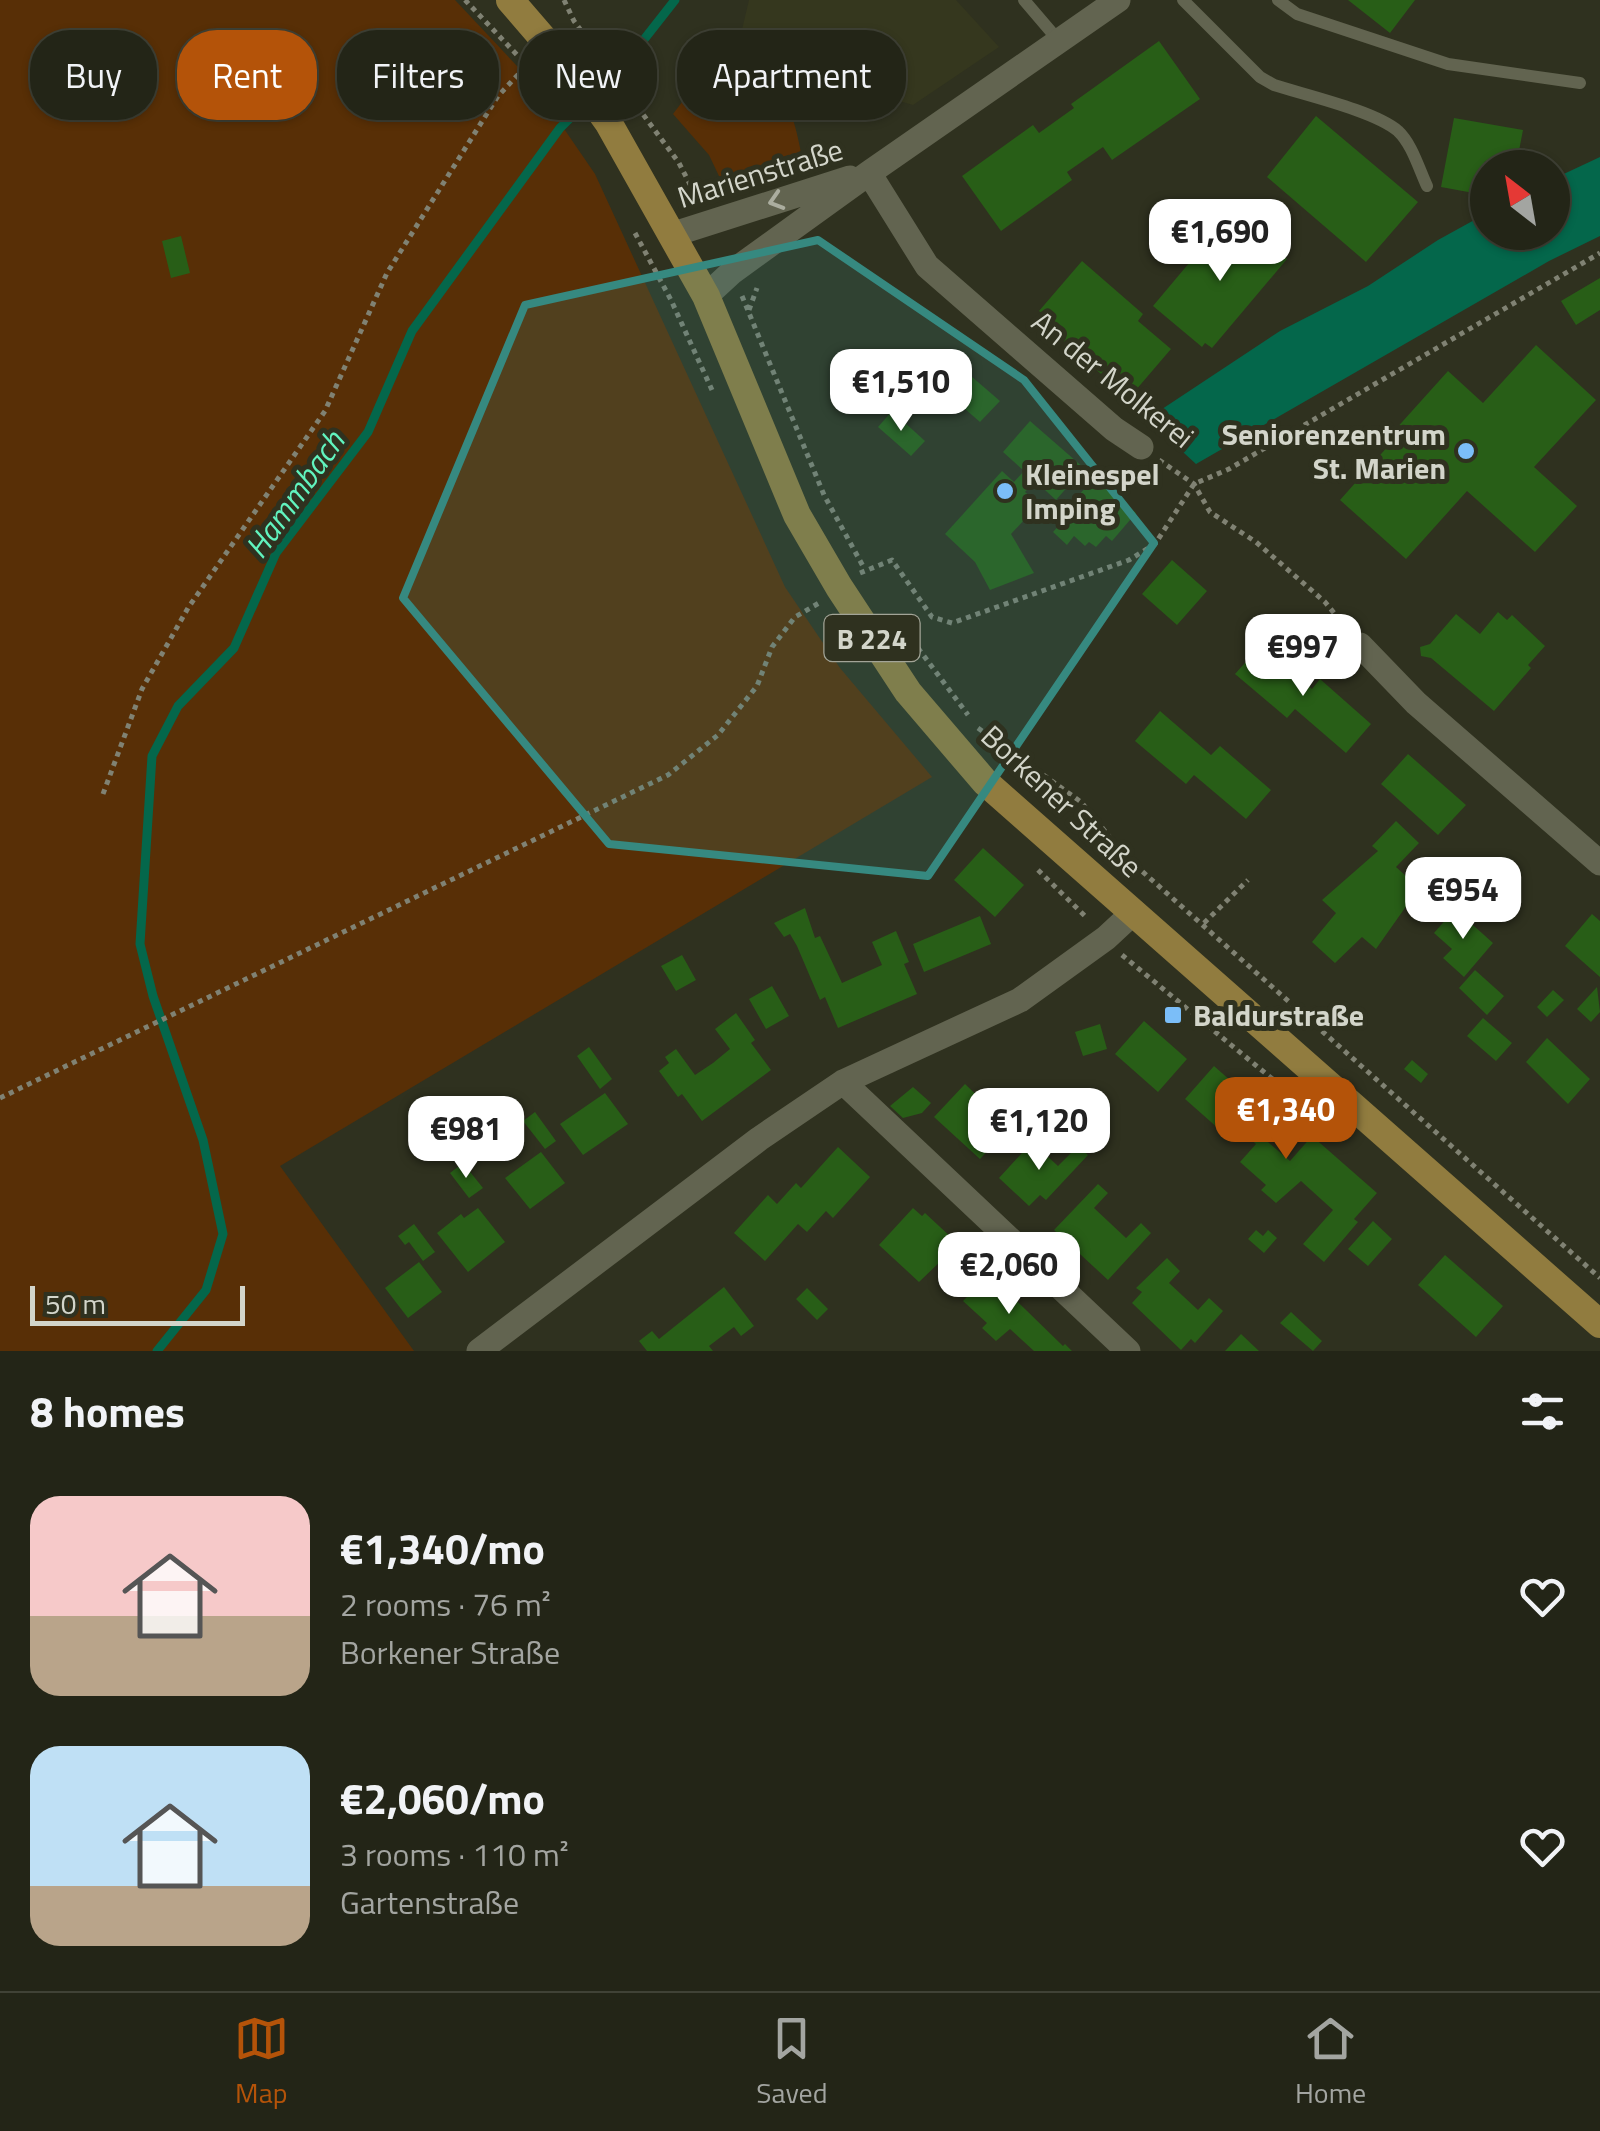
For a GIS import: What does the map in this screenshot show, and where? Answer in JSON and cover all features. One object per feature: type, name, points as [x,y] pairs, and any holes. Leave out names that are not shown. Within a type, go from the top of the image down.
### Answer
[{"type":"main road","name":"Borkener Straße","points":[[510,0],[536,30]]},
{"type":"main road","name":"Borkener Straße","points":[[607,120],[706,296],[797,515],[908,692],[985,782],[1600,1324]]},
{"type":"street","name":"Marienstraße","points":[[706,296],[732,272],[869,172],[1118,0]]},
{"type":"street","name":"Marienstraße","points":[[671,234],[869,172]]},
{"type":"street","name":"An der Molkerei","points":[[869,172],[927,266],[1140,447]]},
{"type":"street","points":[[1360,645],[1416,703],[1600,862]]},
{"type":"street","points":[[479,1351],[759,1139],[844,1082],[1020,1000],[1100,943],[1134,912]]},
{"type":"street","points":[[844,1082],[1128,1351]]},
{"type":"lane","points":[[1024,0],[1059,41]]},
{"type":"lane","points":[[1183,0],[1260,77],[1396,129],[1427,186]]},
{"type":"lane","points":[[1278,0],[1297,14],[1448,64],[1580,82]]},
{"type":"path","points":[[465,0],[519,58]]},
{"type":"path","points":[[564,0],[581,30]]},
{"type":"path","points":[[103,794],[142,689],[188,608],[325,411],[387,273],[498,96],[519,74]]},
{"type":"path","points":[[629,222],[671,300],[712,390]]},
{"type":"path","points":[[874,586],[865,570],[892,560],[932,616],[952,623],[1146,551],[1155,544],[1194,484],[1229,469],[1600,253]]},
{"type":"path","name":"An der Molkerei","points":[[1140,447],[1194,484],[1210,512],[1256,542],[1325,602],[1360,645]]},
{"type":"path","points":[[0,1098],[668,775],[718,734],[757,686],[772,647],[795,616],[817,605],[809,590]]},
{"type":"path","points":[[896,617],[980,729],[1081,802],[1126,857],[1600,1278]]},
{"type":"path","points":[[1204,923],[1248,880]]},
{"type":"highlighted area","points":[[818,240],[1024,380],[1154,543],[928,876],[609,844],[403,598],[525,305]]},
{"type":"shaded area","points":[[0,0],[455,0],[483,30],[337,30],[337,120],[499,120],[499,47],[519,68],[519,120],[558,120],[595,174],[785,587],[840,668],[932,777],[280,1166],[414,1351],[0,1351]]},
{"type":"shaded area","points":[[749,0],[956,0],[999,47],[913,105],[906,103],[906,30],[742,30]]},
{"type":"shaded area","points":[[678,120],[793,120],[803,164],[728,195],[709,155]]},
{"type":"shaded area","points":[[1600,157],[1600,236],[1549,261],[1196,464],[1147,419],[1280,331],[1368,286],[1470,222],[1470,250],[1570,250],[1570,171]]},
{"type":"building","points":[[1348,0],[1415,0],[1390,33]]},
{"type":"building","points":[[1159,41],[1200,99],[1112,160],[1103,147],[1067,172],[1072,180],[1001,231],[962,176],[1033,125],[1039,133],[1074,108],[1071,104]]},
{"type":"building","points":[[1316,116],[1418,202],[1366,262],[1267,177]]},
{"type":"building","points":[[1454,118],[1523,130],[1519,150],[1470,150],[1470,192],[1441,187]]},
{"type":"building","points":[[1237,218],[1287,259],[1212,348],[1205,343],[1202,347],[1153,306],[1200,250],[1206,255]]},
{"type":"building","points":[[181,236],[190,273],[171,278],[162,241]]},
{"type":"building","points":[[1082,261],[1143,314],[1138,321],[1171,349],[1129,398],[1043,324],[1048,318],[1039,311]]},
{"type":"building","points":[[1600,278],[1600,310],[1576,325],[1561,301]]},
{"type":"building","name":"Seniorenzentrum St. Marien","points":[[1536,345],[1596,400],[1534,467],[1577,506],[1535,552],[1467,491],[1406,559],[1340,500],[1448,371],[1483,403]]},
{"type":"building","points":[[942,351],[1000,401],[980,422],[958,403],[948,414],[910,389]]},
{"type":"building","points":[[892,411],[925,441],[911,456],[878,427]]},
{"type":"building","name":"Kleinespel Imping","points":[[1030,421],[1084,468],[1056,500],[1035,481],[1025,492],[1039,504],[1011,534],[1034,573],[990,590],[975,562],[945,534],[1002,471],[1014,482],[1024,471],[1003,452]]},
{"type":"building","points":[[1095,477],[1136,513],[1112,541],[1106,536],[1096,547],[1089,542],[1085,546],[1074,536],[1067,545],[1053,532],[1064,520],[1060,516]]},
{"type":"building","points":[[1172,560],[1207,591],[1177,625],[1142,594]]},
{"type":"building","points":[[1498,612],[1507,620],[1512,615],[1545,646],[1494,711],[1431,658],[1421,656],[1420,647],[1430,644],[1456,614],[1480,634]]},
{"type":"building","points":[[1261,645],[1312,689],[1320,679],[1371,724],[1346,753],[1295,709],[1287,718],[1235,674]]},
{"type":"building","points":[[1160,711],[1211,755],[1220,746],[1271,790],[1246,819],[1194,775],[1186,784],[1135,741]]},
{"type":"building","points":[[1408,754],[1466,805],[1438,835],[1381,784]]},
{"type":"building","points":[[1396,821],[1419,843],[1396,867],[1419,888],[1376,949],[1362,937],[1335,963],[1312,942],[1336,913],[1322,900],[1378,851],[1372,846]]},
{"type":"building","points":[[983,848],[1024,885],[995,917],[954,880]]},
{"type":"building","points":[[805,908],[815,938],[820,936],[842,983],[882,965],[872,942],[896,931],[917,994],[838,1028],[825,997],[820,1000],[790,934],[784,937],[774,923]]},
{"type":"building","points":[[1455,909],[1493,943],[1464,977],[1443,958],[1452,949],[1434,933]]},
{"type":"building","points":[[1592,914],[1600,921],[1600,977],[1565,946]]},
{"type":"building","points":[[980,916],[991,944],[924,972],[913,944]]},
{"type":"building","points":[[682,955],[696,980],[676,991],[661,966]]},
{"type":"building","points":[[1475,970],[1504,996],[1487,1015],[1459,988]]},
{"type":"building","points":[[772,986],[789,1016],[766,1029],[749,999]]},
{"type":"building","points":[[1597,987],[1600,1012],[1591,1022],[1577,1009]]},
{"type":"building","points":[[1553,990],[1564,1000],[1547,1017],[1537,1007]]},
{"type":"building","points":[[736,1013],[771,1070],[702,1121],[659,1071],[669,1063],[665,1057],[676,1049],[695,1075],[713,1063],[730,1049],[715,1029]]},
{"type":"building","points":[[1483,1018],[1512,1043],[1496,1061],[1467,1036]]},
{"type":"building","points":[[1144,1021],[1187,1059],[1158,1092],[1115,1054]]},
{"type":"building","points":[[1100,1024],[1107,1049],[1083,1056],[1075,1032]]},
{"type":"building","points":[[1547,1038],[1590,1079],[1568,1104],[1526,1062]]},
{"type":"building","points":[[589,1047],[612,1079],[600,1089],[577,1056]]},
{"type":"building","points":[[1412,1060],[1428,1074],[1421,1083],[1404,1069]]},
{"type":"building","points":[[1214,1066],[1257,1104],[1253,1108],[1273,1125],[1262,1137],[1290,1161],[1312,1136],[1377,1193],[1324,1262],[1303,1244],[1333,1210],[1301,1181],[1276,1203],[1261,1190],[1266,1185],[1240,1162],[1256,1144],[1237,1127],[1228,1137],[1185,1099]]},
{"type":"building","points":[[965,1084],[1010,1127],[980,1159],[934,1117]]},
{"type":"building","points":[[913,1087],[931,1103],[922,1113],[903,1118],[890,1106]]},
{"type":"building","points":[[605,1093],[628,1124],[583,1155],[560,1124]]},
{"type":"building","points":[[535,1112],[556,1141],[545,1149],[523,1121]]},
{"type":"building","points":[[1032,1142],[1058,1166],[1078,1146],[1088,1155],[1046,1200],[1040,1195],[1029,1206],[999,1178]]},
{"type":"building","points":[[838,1147],[870,1177],[833,1218],[826,1211],[807,1232],[798,1224],[765,1261],[734,1233],[768,1195],[777,1204],[796,1183],[801,1188]]},
{"type":"building","points":[[541,1152],[565,1183],[530,1209],[505,1178]]},
{"type":"building","points":[[463,1163],[483,1188],[469,1198],[450,1173]]},
{"type":"building","points":[[1098,1184],[1108,1193],[1094,1208],[1126,1238],[1141,1223],[1151,1233],[1108,1280],[1054,1230]]},
{"type":"building","points":[[478,1208],[505,1242],[468,1272],[437,1233],[461,1214],[464,1218]]},
{"type":"building","points":[[913,1208],[922,1216],[925,1213],[953,1239],[940,1254],[944,1258],[919,1282],[879,1245]]},
{"type":"building","points":[[1373,1221],[1392,1239],[1368,1266],[1348,1249]]},
{"type":"building","points":[[414,1224],[435,1252],[423,1261],[409,1242],[405,1245],[398,1236]]},
{"type":"building","points":[[1256,1230],[1263,1236],[1268,1230],[1277,1238],[1264,1253],[1248,1239]]},
{"type":"building","points":[[964,1249],[982,1266],[966,1284],[948,1267]]},
{"type":"building","points":[[1445,1255],[1503,1306],[1476,1337],[1418,1285]]},
{"type":"building","points":[[1167,1258],[1180,1271],[1169,1283],[1198,1310],[1209,1298],[1223,1311],[1195,1343],[1191,1339],[1181,1350],[1132,1303],[1142,1292],[1136,1288]]},
{"type":"building","points":[[419,1262],[442,1292],[408,1318],[385,1288]]},
{"type":"building","points":[[989,1274],[1072,1351],[1034,1351],[1010,1329],[996,1341],[982,1328],[987,1323],[963,1301]]},
{"type":"building","points":[[724,1287],[754,1326],[741,1336],[734,1327],[709,1346],[713,1351],[647,1351],[639,1341],[652,1331],[659,1339]]},
{"type":"building","points":[[807,1288],[828,1309],[817,1320],[796,1299]]},
{"type":"building","points":[[1291,1312],[1322,1341],[1313,1351],[1280,1323]]},
{"type":"building","points":[[1241,1334],[1259,1351],[1225,1351]]},
{"type":"waterway","name":"Hammbach","points":[[157,1351],[206,1290],[223,1234],[203,1140],[153,996],[140,944],[152,756],[178,706],[234,648],[276,553],[368,432],[412,331],[560,128],[624,65],[675,0]]},
{"type":"place","name":"Seniorenzentrum St. Marien","points":[[1466,451]]},
{"type":"place","name":"Kleinespel Imping","points":[[1005,491]]},
{"type":"place","name":"Baldurstraße","points":[[1173,1015]]}]
